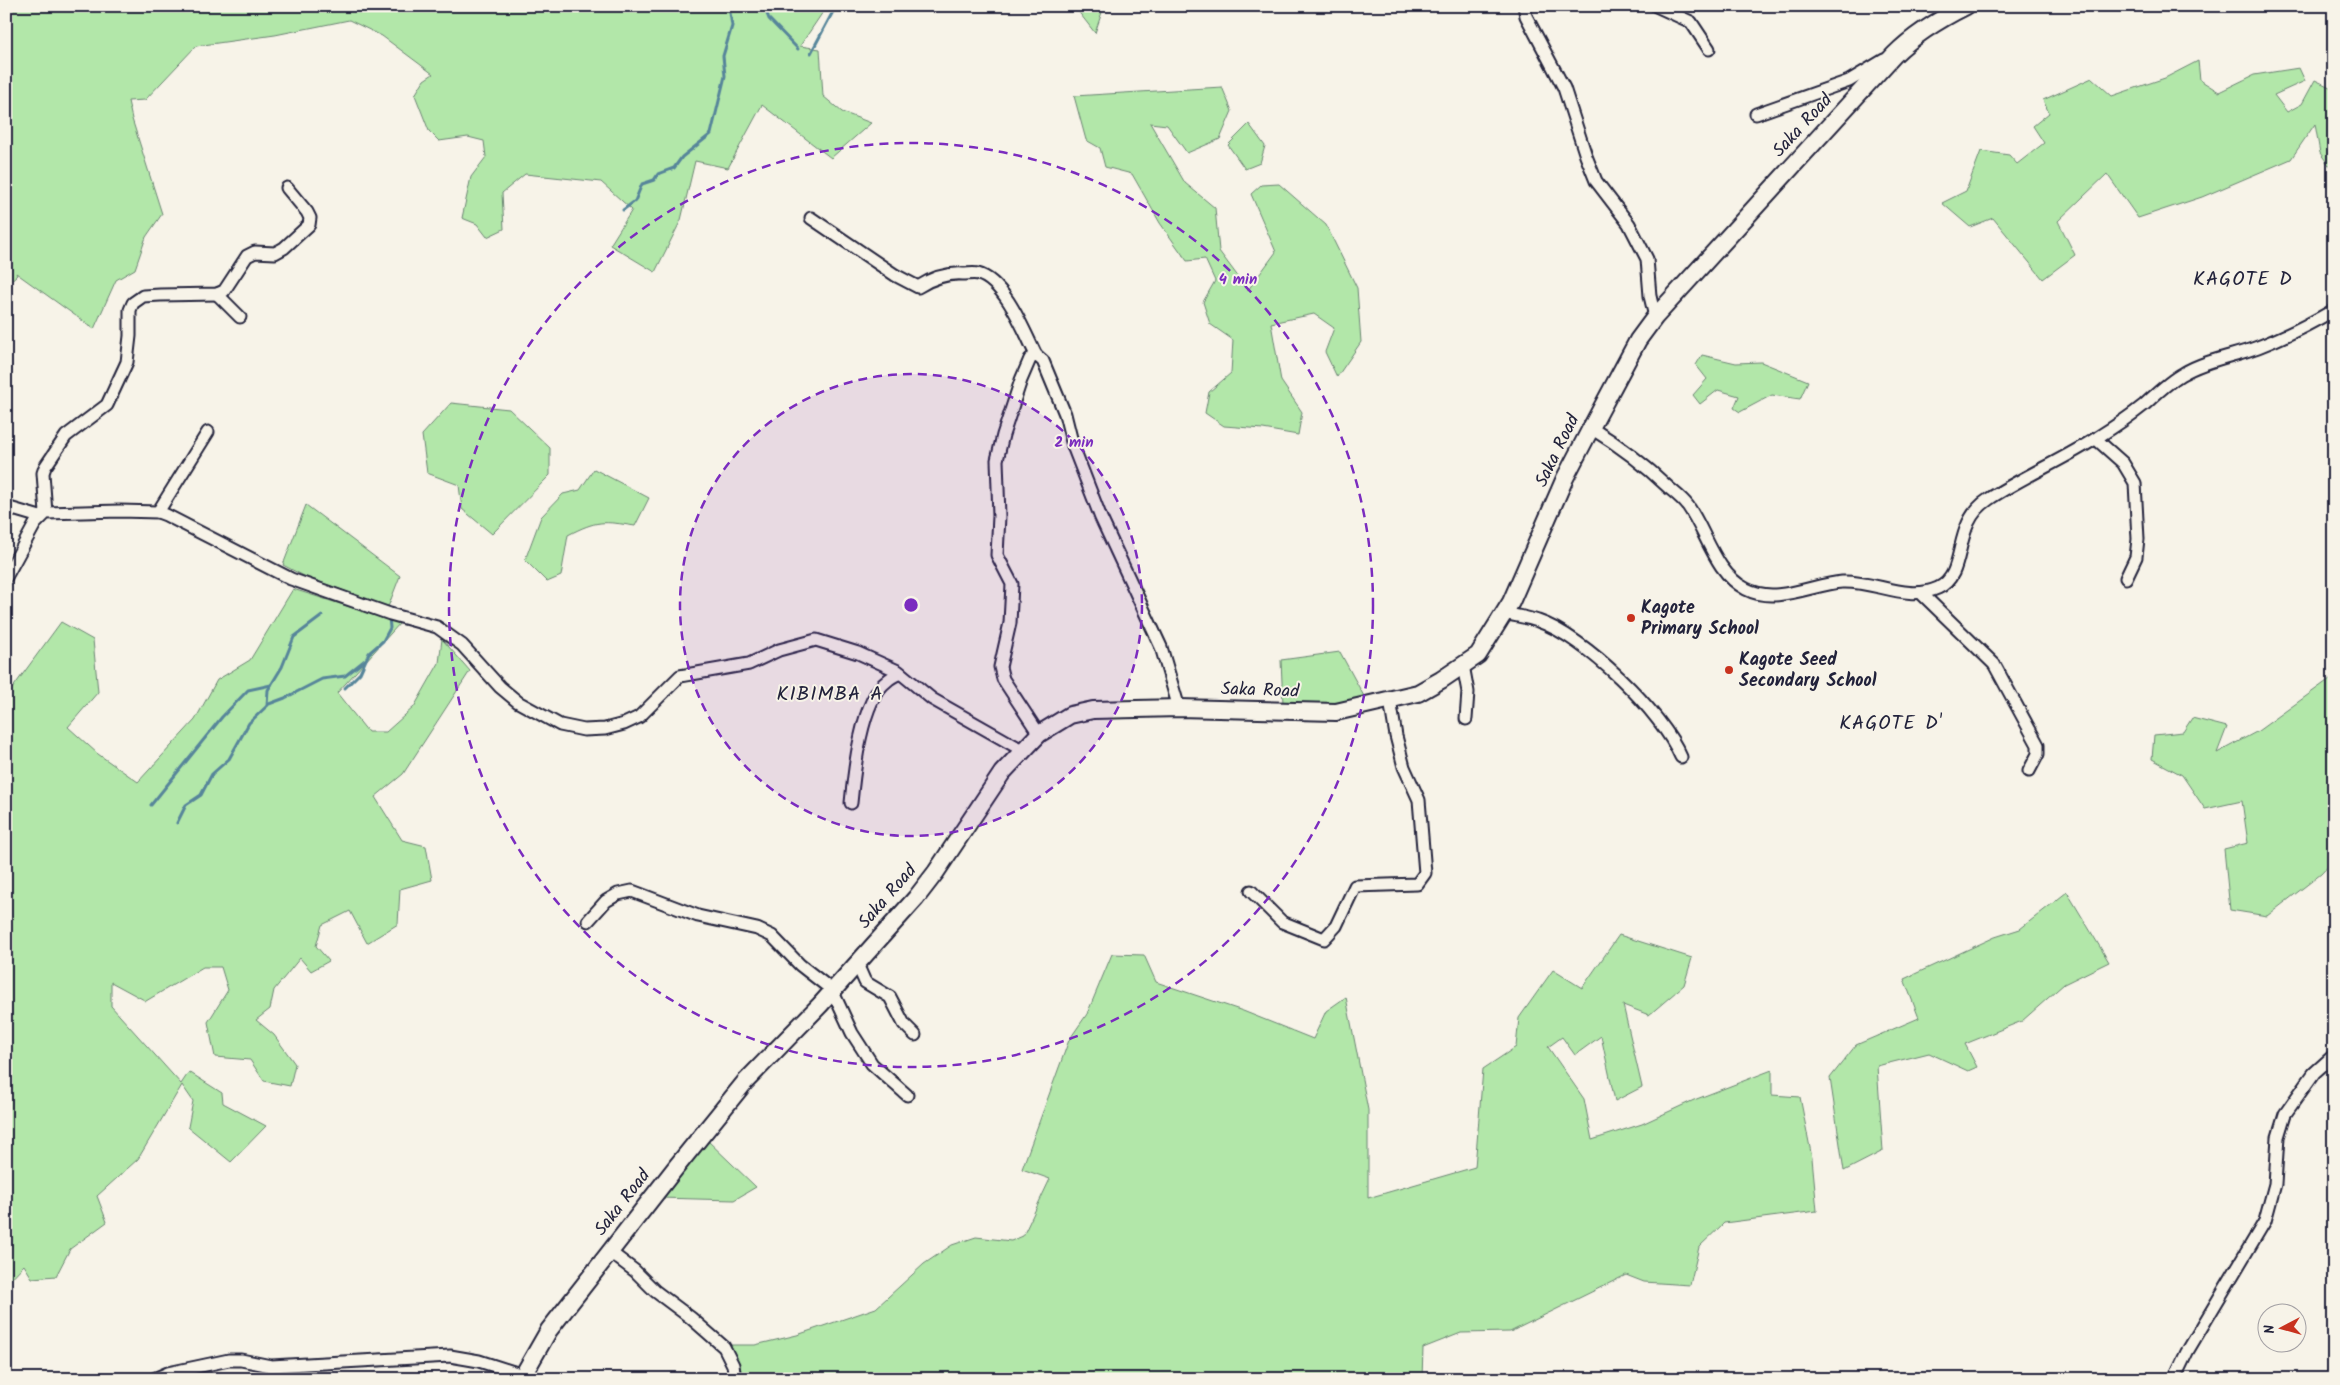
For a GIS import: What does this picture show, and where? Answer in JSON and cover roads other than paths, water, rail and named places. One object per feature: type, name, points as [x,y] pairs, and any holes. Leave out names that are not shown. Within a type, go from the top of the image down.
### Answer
[{"type":"main road","name":"Saka Road","points":[[522,1377],[549,1330],[744,1082],[857,964],[936,872],[1002,773],[1039,734],[1070,715],[1093,710],[1179,708],[1336,712],[1418,693],[1463,666],[1482,650],[1504,613],[1565,478],[1638,340],[1655,317],[1907,42],[1930,26],[1966,6]]},
{"type":"street","points":[[1524,6],[1526,16],[1564,88],[1596,181],[1629,224],[1647,259],[1650,296],[1655,317]]},
{"type":"street","points":[[1656,6],[1691,22],[1709,49]]},
{"type":"street","points":[[1756,114],[1849,81],[1894,55]]},
{"type":"street","points":[[6,577],[43,515],[43,473],[45,467],[66,436],[107,405],[127,362],[132,303],[143,296],[218,294],[224,291],[247,256],[255,252],[275,253],[284,248],[308,225],[310,218],[287,188]]},
{"type":"street","points":[[811,218],[895,275],[918,286],[935,278],[953,273],[979,274],[992,282],[1007,298],[1036,355],[1043,361],[1065,414],[1073,446],[1101,518],[1161,647],[1179,708]]},
{"type":"street","points":[[218,294],[240,317]]},
{"type":"street","points":[[1591,428],[1623,447],[1688,505],[1707,543],[1728,574],[1746,589],[1764,594],[1800,592],[1840,582],[1855,582],[1899,591],[1921,593],[1938,588],[1953,575],[1966,525],[1980,506],[2021,480],[2058,462],[2096,439],[2128,418],[2184,373],[2294,332],[2334,310]]},
{"type":"street","points":[[1036,355],[1030,359],[1021,380],[1002,435],[997,460],[999,487],[997,555],[1012,584],[1010,622],[1000,667],[1003,679],[1039,734]]},
{"type":"street","points":[[158,512],[208,432]]},
{"type":"street","points":[[2096,439],[2123,463],[2135,483],[2138,539],[2136,557],[2126,578]]},
{"type":"street","points":[[6,507],[43,515],[120,511],[158,512],[186,524],[207,538],[245,554],[291,579],[390,614],[437,627],[462,645],[500,687],[518,702],[560,725],[584,730],[605,729],[624,724],[638,717],[680,676],[749,664],[779,650],[816,640],[858,654],[900,673],[932,699],[1022,750]]},
{"type":"street","points":[[1921,593],[1994,664],[2038,745],[2038,754],[2028,772]]},
{"type":"street","points":[[1504,613],[1539,621],[1579,644],[1651,710],[1674,741],[1681,757]]},
{"type":"street","points":[[1463,666],[1468,692],[1466,719]]},
{"type":"street","points":[[851,802],[858,746],[868,714],[876,694],[885,681],[900,673]]},
{"type":"street","points":[[1251,891],[1282,922],[1324,939],[1336,926],[1355,886],[1417,884],[1424,873],[1419,800],[1404,766],[1396,736],[1390,700]]},
{"type":"street","points":[[588,922],[606,901],[618,894],[632,891],[698,916],[757,929],[772,936],[800,965],[832,990],[852,1034],[872,1064],[907,1095]]},
{"type":"street","points":[[857,964],[865,982],[890,997],[904,1024],[915,1035]]},
{"type":"street","points":[[2174,1379],[2187,1352],[2265,1221],[2276,1184],[2278,1137],[2285,1114],[2314,1073],[2334,1056]]},
{"type":"street","points":[[610,1252],[635,1271],[655,1292],[692,1318],[724,1347],[733,1365],[735,1379]]},
{"type":"street","points":[[154,1379],[168,1373],[228,1360],[241,1360],[271,1366],[450,1356],[480,1362],[522,1377]]},
{"type":"waterway","points":[[623,210],[635,201],[642,184],[654,180],[658,174],[674,168],[682,157],[711,134],[725,76],[723,56],[732,26],[729,6]]},
{"type":"waterway","points":[[764,6],[769,19],[798,49]]},
{"type":"waterway","points":[[811,53],[836,6]]},
{"type":"waterway","points":[[267,706],[268,690],[282,667],[294,637],[322,616]]},
{"type":"waterway","points":[[345,688],[360,673],[369,653],[383,641],[390,628],[389,617]]},
{"type":"waterway","points":[[177,823],[186,805],[201,795],[212,774],[229,759],[249,723],[269,704],[322,679],[345,676],[365,660]]},
{"type":"waterway","points":[[151,805],[222,717],[248,690],[271,685]]},
{"type":"place","name":"Kagote Primary School","points":[[1631,618]]},
{"type":"place","name":"Kagote Seed Secondary School","points":[[1729,670]]},
{"type":"district","name":"KAGOTE D","points":[[2243,280]]},
{"type":"district","name":"KIBIMBA A","points":[[830,695]]},
{"type":"district","name":"KAGOTE D'","points":[[1891,724]]}]
